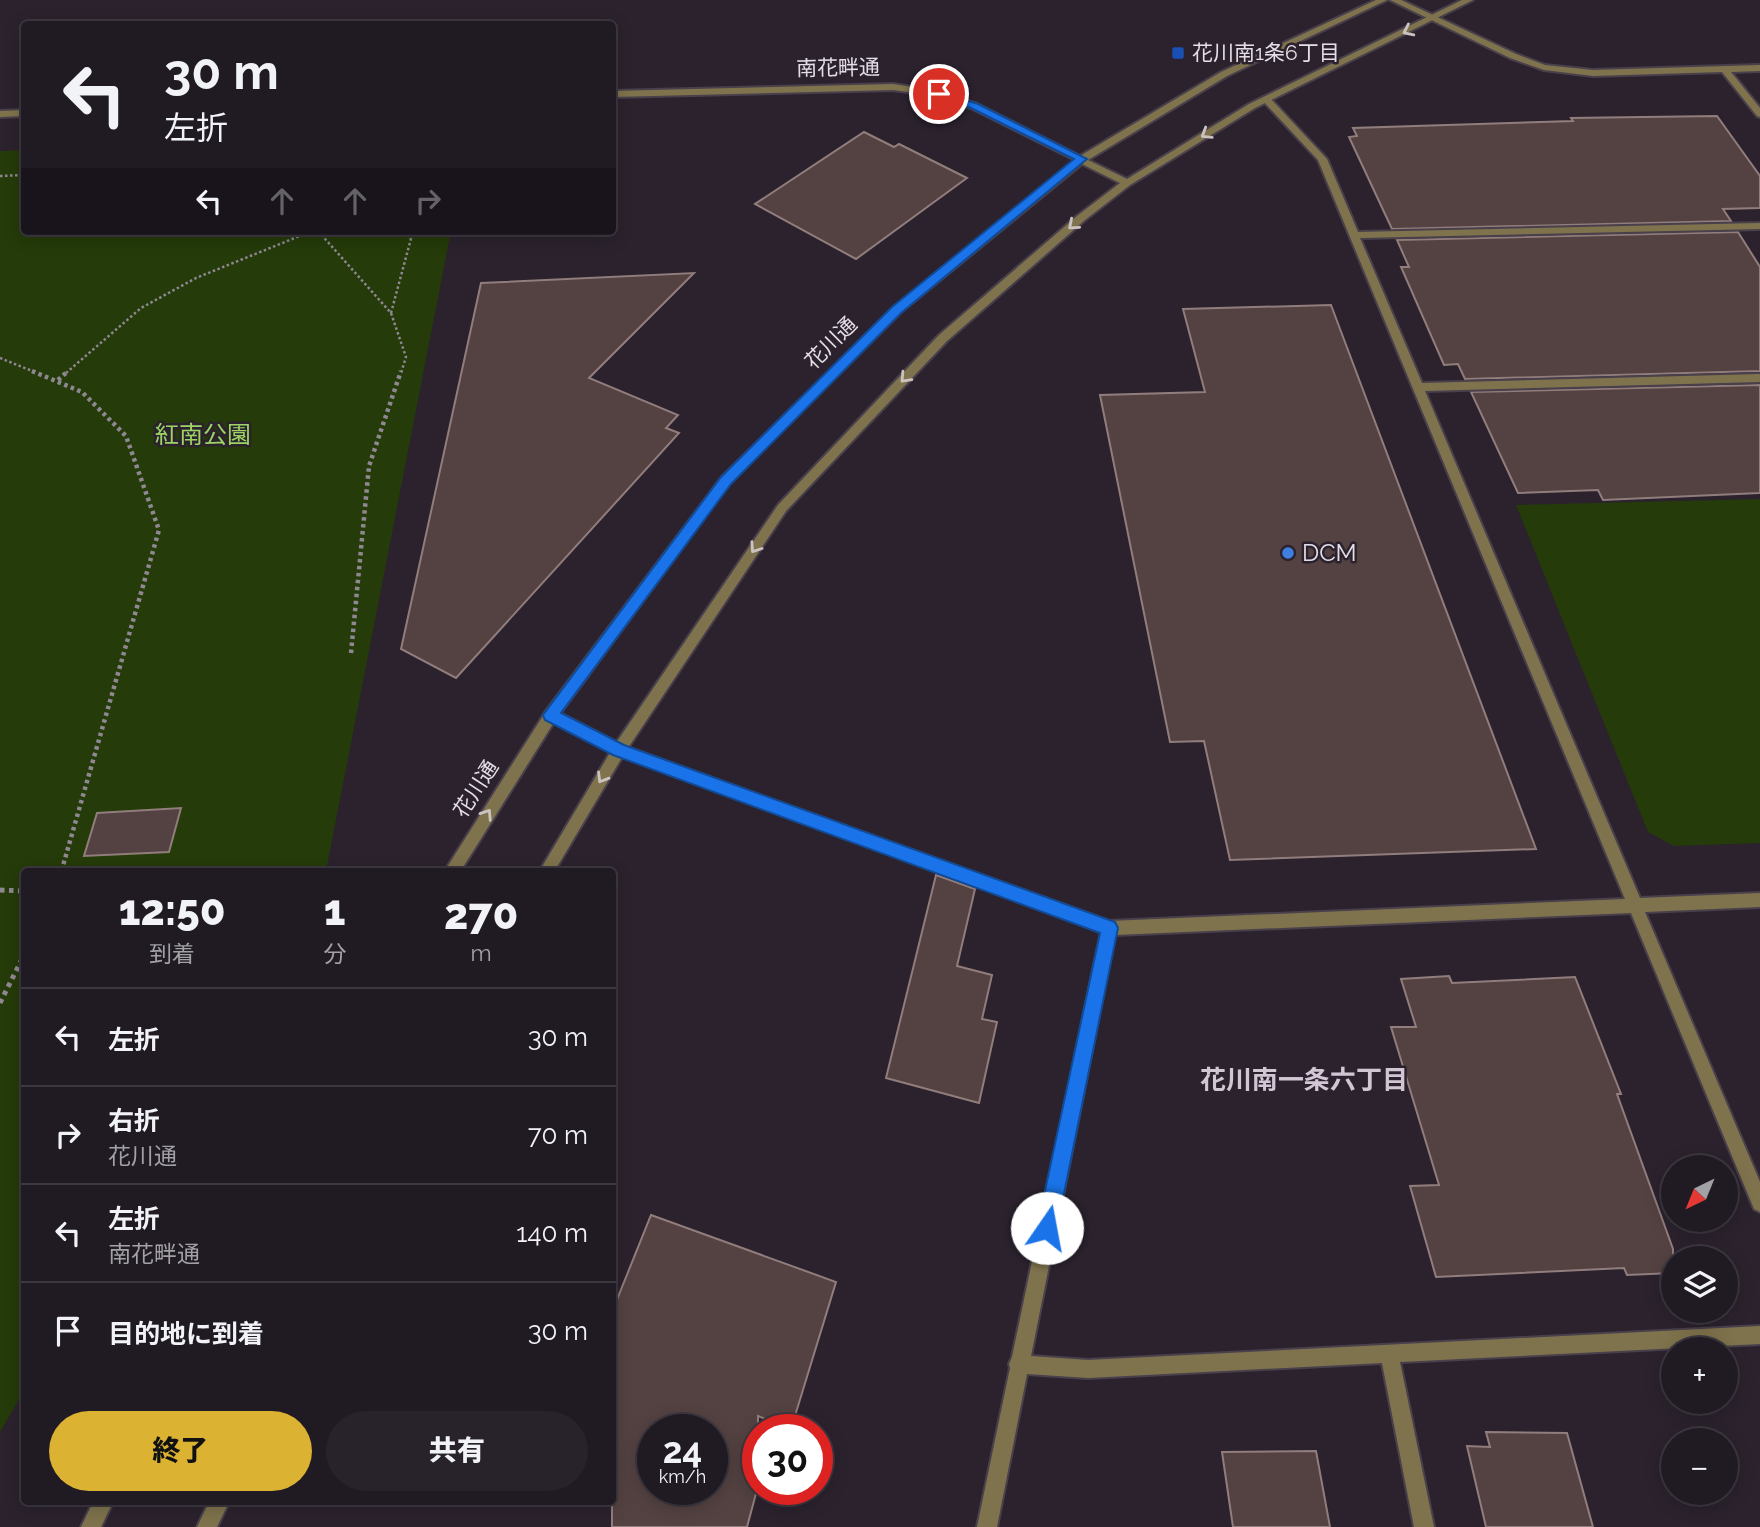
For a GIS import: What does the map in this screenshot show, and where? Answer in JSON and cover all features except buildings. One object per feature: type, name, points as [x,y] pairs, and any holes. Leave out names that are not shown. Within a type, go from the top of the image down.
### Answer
[{"type":"street","name":"花川通","points":[[454,868],[551,715],[726,480],[897,310],[1082,159],[1224,74],[1383,0]]},
{"type":"street","points":[[1394,0],[1544,67],[1593,73],[1760,68]]},
{"type":"street","points":[[548,868],[619,750],[782,508],[943,338],[1081,218],[1127,183],[1266,99],[1469,0]]},
{"type":"street","points":[[1724,69],[1760,114]]},
{"type":"street","name":"南花畔通","points":[[616,94],[893,87],[939,94],[974,106],[1127,183]]},
{"type":"street","points":[[1266,99],[1322,159],[1760,1203]]},
{"type":"street","points":[[0,114],[21,113]]},
{"type":"street","points":[[1354,235],[1760,226]]},
{"type":"street","points":[[1418,387],[1760,378]]},
{"type":"street","points":[[551,715],[619,750],[1109,928],[1760,900]]},
{"type":"street","points":[[987,1527],[1018,1364],[1109,928]]},
{"type":"street","points":[[1018,1364],[1088,1369],[1760,1335]]},
{"type":"street","points":[[1389,1354],[1424,1527]]},
{"type":"street","points":[[90,1527],[101,1505]]},
{"type":"street","points":[[207,1527],[218,1505]]},
{"type":"path","points":[[0,176],[21,174]]},
{"type":"path","points":[[58,380],[141,308],[196,278],[302,235]]},
{"type":"path","points":[[322,235],[391,313],[406,357],[369,466],[351,653]]},
{"type":"path","points":[[391,313],[412,235]]},
{"type":"path","points":[[0,358],[82,392],[126,436],[159,530],[62,868]]},
{"type":"path","points":[[0,890],[21,891]]},
{"type":"path","points":[[0,1003],[21,961]]},
{"type":"green space","name":"紅南公園","points":[[21,150],[21,235],[450,235],[327,868],[21,868],[21,1396],[0,1432],[0,151]]},
{"type":"green space","points":[[1760,499],[1760,843],[1674,846],[1648,832],[1516,505]]},
{"type":"place","name":"花川南1条6丁目","points":[[1178,53]]},
{"type":"place","name":"DCM","points":[[1288,553]]},
{"type":"district","name":"花川南一条六丁目","points":[[1304,1080]]},
{"type":"route","points":[[939,94],[974,106],[1082,159],[897,310],[726,480],[551,715],[619,750],[1109,928],[1047,1228]]}]
